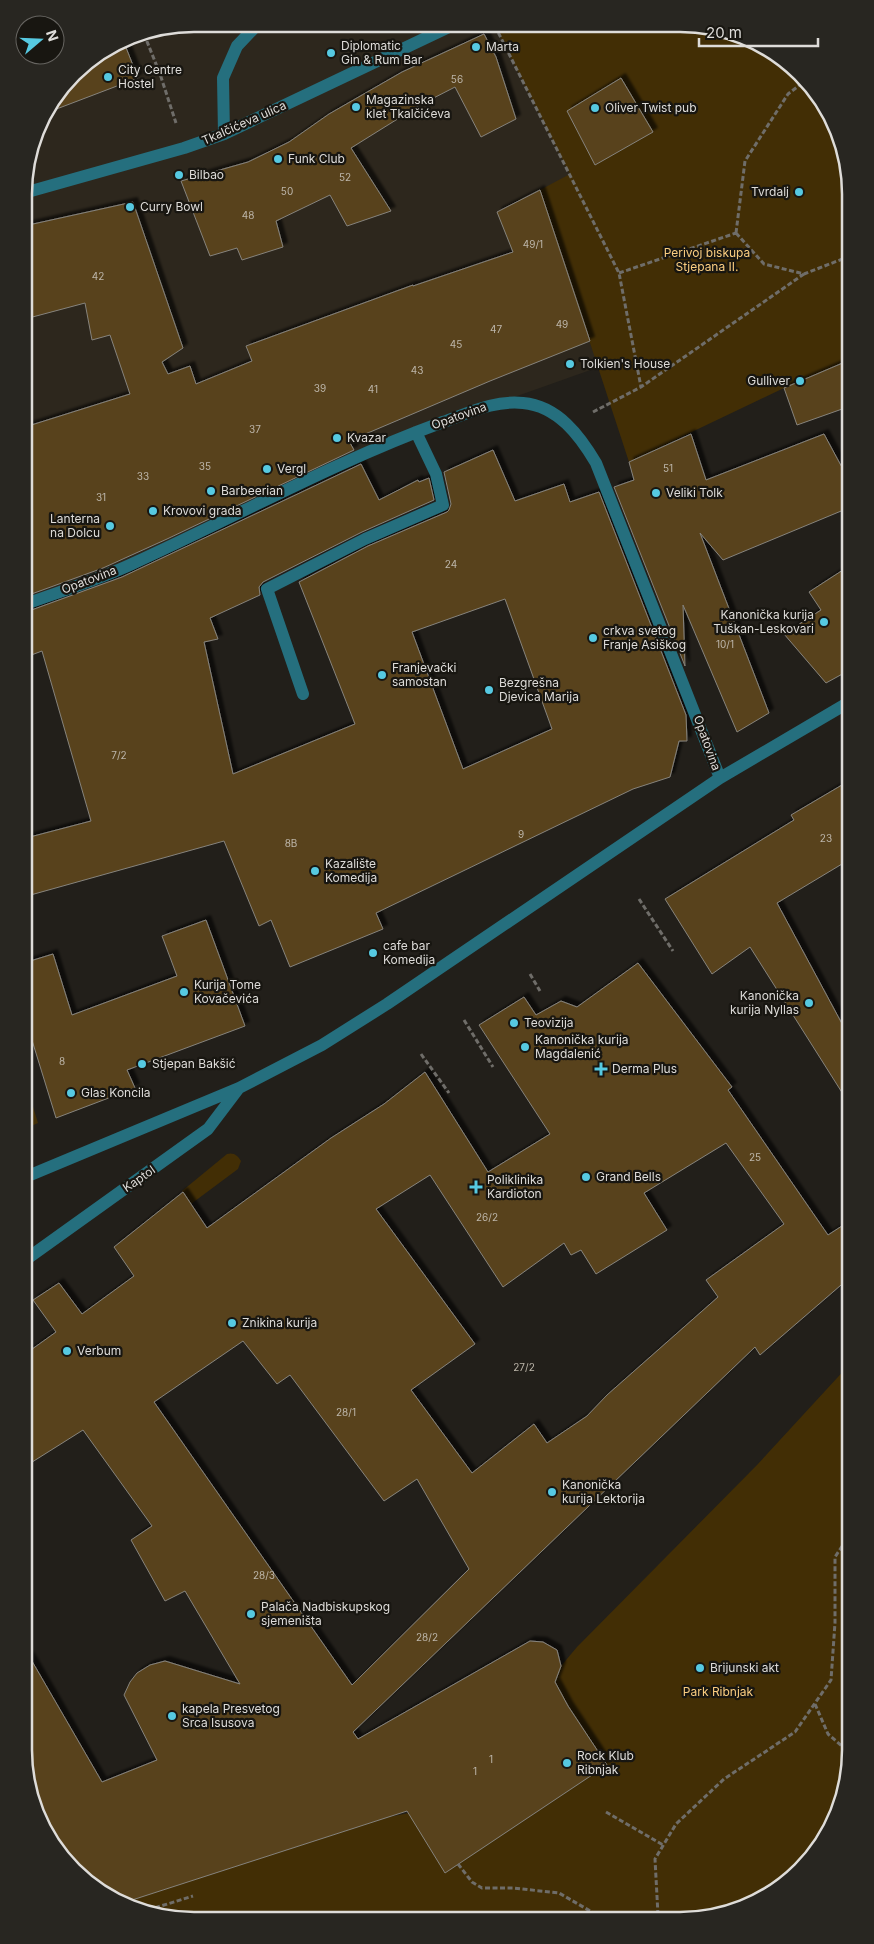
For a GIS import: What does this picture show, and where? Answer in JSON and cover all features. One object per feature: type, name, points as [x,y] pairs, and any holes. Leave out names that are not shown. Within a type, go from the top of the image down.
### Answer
[{"type":"street","name":"Tkalčićeva ulica","points":[[33,190],[184,148],[224,134],[437,32]]},
{"type":"street","points":[[224,134],[223,78],[237,46],[250,33]]},
{"type":"street","name":"Opatovina","points":[[33,601],[130,565],[416,432],[496,403],[524,403],[549,411],[568,424],[582,439],[596,463],[607,486],[720,778]]},
{"type":"street","points":[[303,694],[267,589],[365,539],[443,505],[436,474],[416,432]]},
{"type":"street","points":[[32,1174],[239,1088],[322,1044],[387,1004],[720,778],[842,707]]},
{"type":"street","name":"Kaptol","points":[[32,1255],[208,1129],[239,1088]]},
{"type":"path","points":[[498,32],[619,273],[641,387]]},
{"type":"path","points":[[146,40],[160,74],[184,148]]},
{"type":"path","points":[[799,86],[788,94],[745,161],[736,233],[764,264],[804,274]]},
{"type":"path","points":[[619,273],[736,233]]},
{"type":"path","points":[[568,424],[641,387],[804,274],[842,259]]},
{"type":"path","points":[[640,899],[673,951]]},
{"type":"path","points":[[530,974],[540,991]]},
{"type":"path","points":[[464,1020],[493,1067]]},
{"type":"path","points":[[421,1054],[449,1093]]},
{"type":"path","points":[[658,1912],[655,1859],[676,1824],[724,1779],[795,1732],[831,1680],[835,1624],[836,1557],[841,1549]]},
{"type":"path","points":[[815,1703],[828,1734],[841,1745]]},
{"type":"path","points":[[606,1812],[663,1845]]},
{"type":"path","points":[[458,1864],[472,1882],[482,1888],[513,1888],[559,1893],[592,1912]]},
{"type":"path","points":[[158,1907],[193,1896]]},
{"type":"shaded area","points":[[680,32],[708,36],[568,275],[599,367],[416,432],[33,604],[33,184],[38,152],[45,132],[54,113],[66,96],[88,73],[113,54],[152,38],[184,33]]},
{"type":"green space","name":"Perivoj biskupa Stjepana II.","points":[[498,32],[680,32],[732,41],[751,49],[770,60],[801,88],[814,104],[825,123],[836,152],[842,194],[842,363],[784,388],[629,462],[540,190],[570,174]],"holes":[[[567,111],[652,132],[595,165]]]},
{"type":"green space","points":[[32,1105],[38,1123],[32,1126]]},
{"type":"green space","points":[[227,1154],[234,1154],[240,1159],[238,1169],[191,1204],[182,1191]]},
{"type":"green space","name":"Park Ribnjak","points":[[841,1373],[841,1760],[836,1792],[820,1831],[801,1856],[770,1884],[742,1899],[722,1906],[680,1912],[194,1912],[152,1906],[134,1900],[389,1817],[409,1813],[445,1873],[607,1765],[568,1706],[555,1682],[561,1666],[577,1647],[757,1465]]},
{"type":"building","points":[[484,34],[496,57],[516,119],[481,137],[455,87],[420,105],[351,148],[391,211],[347,226],[330,195],[276,221],[283,247],[242,260],[237,248],[210,256],[181,181],[248,162],[289,142],[329,114],[402,72]]},
{"type":"building","points":[[126,48],[138,78],[57,109],[66,96],[88,73],[113,54]]},
{"type":"building","points":[[621,78],[653,132],[595,165],[567,111]]},
{"type":"building","points":[[540,190],[590,341],[349,441],[354,450],[103,568],[33,594],[33,425],[130,394],[110,335],[92,340],[85,303],[33,317],[33,224],[133,202],[183,348],[162,362],[168,374],[190,366],[196,384],[252,361],[246,346],[413,285],[513,252],[497,212]]},
{"type":"building","points":[[842,363],[842,409],[797,425],[784,388]]},
{"type":"building","points":[[691,434],[706,480],[824,434],[842,467],[842,511],[723,560],[700,533],[769,713],[737,732],[683,605],[685,666],[614,487],[634,480],[629,462]]},
{"type":"building","points":[[493,450],[515,501],[564,484],[570,502],[599,492],[686,715],[687,741],[679,741],[670,777],[633,789],[376,913],[383,929],[290,967],[271,920],[259,926],[224,841],[33,894],[33,836],[91,821],[42,651],[33,654],[33,610],[122,577],[361,464],[379,500],[418,480],[419,482],[429,478],[434,500],[362,532],[263,582],[259,587],[260,595],[210,618],[218,639],[204,642],[233,774],[355,724],[299,582],[368,546],[447,512],[451,504],[444,472]],"holes":[[[505,599],[552,729],[463,769],[412,632]]]},
{"type":"building","name":"Kanonička kurija Tuškan-Leskovari","points":[[842,571],[842,674],[826,683],[784,634],[821,610],[809,592]]},
{"type":"building","name":"Kanonička kurija Nyllas","points":[[842,785],[842,864],[777,903],[841,1023],[841,1092],[750,947],[712,974],[665,899],[794,820],[791,815]]},
{"type":"building","points":[[206,920],[245,1026],[127,1070],[135,1088],[56,1118],[32,1042],[33,960],[53,954],[72,1015],[177,976],[162,936]]},
{"type":"building","points":[[638,963],[732,1087],[728,1090],[828,1235],[841,1226],[841,1285],[760,1355],[755,1347],[353,1732],[358,1739],[530,1641],[543,1642],[557,1650],[561,1666],[555,1682],[568,1706],[607,1765],[445,1873],[407,1811],[134,1900],[113,1890],[80,1864],[66,1848],[54,1831],[45,1812],[38,1792],[32,1750],[32,1661],[102,1782],[157,1760],[124,1695],[137,1673],[150,1665],[165,1661],[240,1684],[185,1591],[165,1601],[131,1540],[152,1526],[83,1430],[32,1462],[32,1349],[56,1332],[33,1300],[59,1283],[82,1314],[134,1276],[114,1247],[183,1192],[207,1228],[331,1138],[384,1104],[425,1072],[488,1172],[550,1134],[479,1025],[524,997],[536,1015],[561,1001],[577,1007]],"holes":[[[726,1143],[784,1224],[706,1280],[718,1297],[607,1395],[587,1416],[547,1443],[534,1424],[472,1473],[411,1390],[475,1344],[376,1209],[430,1175],[503,1287],[564,1243],[571,1255],[581,1250],[596,1274],[667,1230],[644,1193]],[[243,1341],[277,1384],[290,1375],[384,1501],[417,1479],[469,1569],[352,1685],[154,1402]]]},
{"type":"place","name":"Marta","points":[[476,47]]},
{"type":"place","name":"Diplomatic Gin & Rum Bar","points":[[331,53]]},
{"type":"place","name":"City Centre Hostel","points":[[108,77]]},
{"type":"place","name":"Magazinska klet Tkalčićeva","points":[[356,107]]},
{"type":"place","name":"Oliver Twist pub","points":[[595,108]]},
{"type":"place","name":"Funk Club","points":[[278,159]]},
{"type":"place","name":"Bilbao","points":[[179,175]]},
{"type":"place","name":"Tvrdalj","points":[[799,192]]},
{"type":"place","name":"Curry Bowl","points":[[130,207]]},
{"type":"place","name":"Tolkien's House","points":[[570,364]]},
{"type":"place","name":"Gulliver","points":[[800,381]]},
{"type":"place","name":"Kvazar","points":[[337,438]]},
{"type":"place","name":"Vergl","points":[[267,469]]},
{"type":"place","name":"Barbeerian","points":[[211,491]]},
{"type":"place","name":"Veliki Tolk","points":[[656,493]]},
{"type":"place","name":"Krovovi grada","points":[[153,511]]},
{"type":"place","name":"Lanterna na Dolcu","points":[[110,526]]},
{"type":"place","name":"Kanonička kurija Tuškan-Leskovari","points":[[824,622]]},
{"type":"place","name":"crkva svetog Franje Asiškog","points":[[593,638]]},
{"type":"place","name":"Franjevački samostan","points":[[382,675]]},
{"type":"place","name":"Bezgrešna Djevica Marija","points":[[489,690]]},
{"type":"place","name":"Kazalište Komedija","points":[[315,871]]},
{"type":"place","name":"cafe bar Komedija","points":[[373,953]]},
{"type":"place","name":"Kurija Tome Kovačevića","points":[[184,992]]},
{"type":"place","name":"Kanonička kurija Nyllas","points":[[809,1003]]},
{"type":"place","name":"Teovizija","points":[[514,1023]]},
{"type":"place","name":"Kanonička kurija Magdalenić","points":[[525,1047]]},
{"type":"place","name":"Stjepan Bakšić","points":[[142,1064]]},
{"type":"place","name":"Derma Plus","points":[[601,1069]]},
{"type":"place","name":"Glas Koncila","points":[[71,1093]]},
{"type":"place","name":"Grand Bells","points":[[586,1177]]},
{"type":"place","name":"Poliklinika Kardioton","points":[[476,1187]]},
{"type":"place","name":"Znikina kurija","points":[[232,1323]]},
{"type":"place","name":"Verbum","points":[[67,1351]]},
{"type":"place","name":"Kanonička kurija Lektorija","points":[[552,1492]]},
{"type":"place","name":"Palača Nadbiskupskog sjemeništa","points":[[251,1614]]},
{"type":"place","name":"Brijunski akt","points":[[700,1668]]},
{"type":"place","name":"kapela Presvetog Srca Isusova","points":[[172,1716]]},
{"type":"place","name":"Rock Klub Ribnjak","points":[[567,1763]]}]
